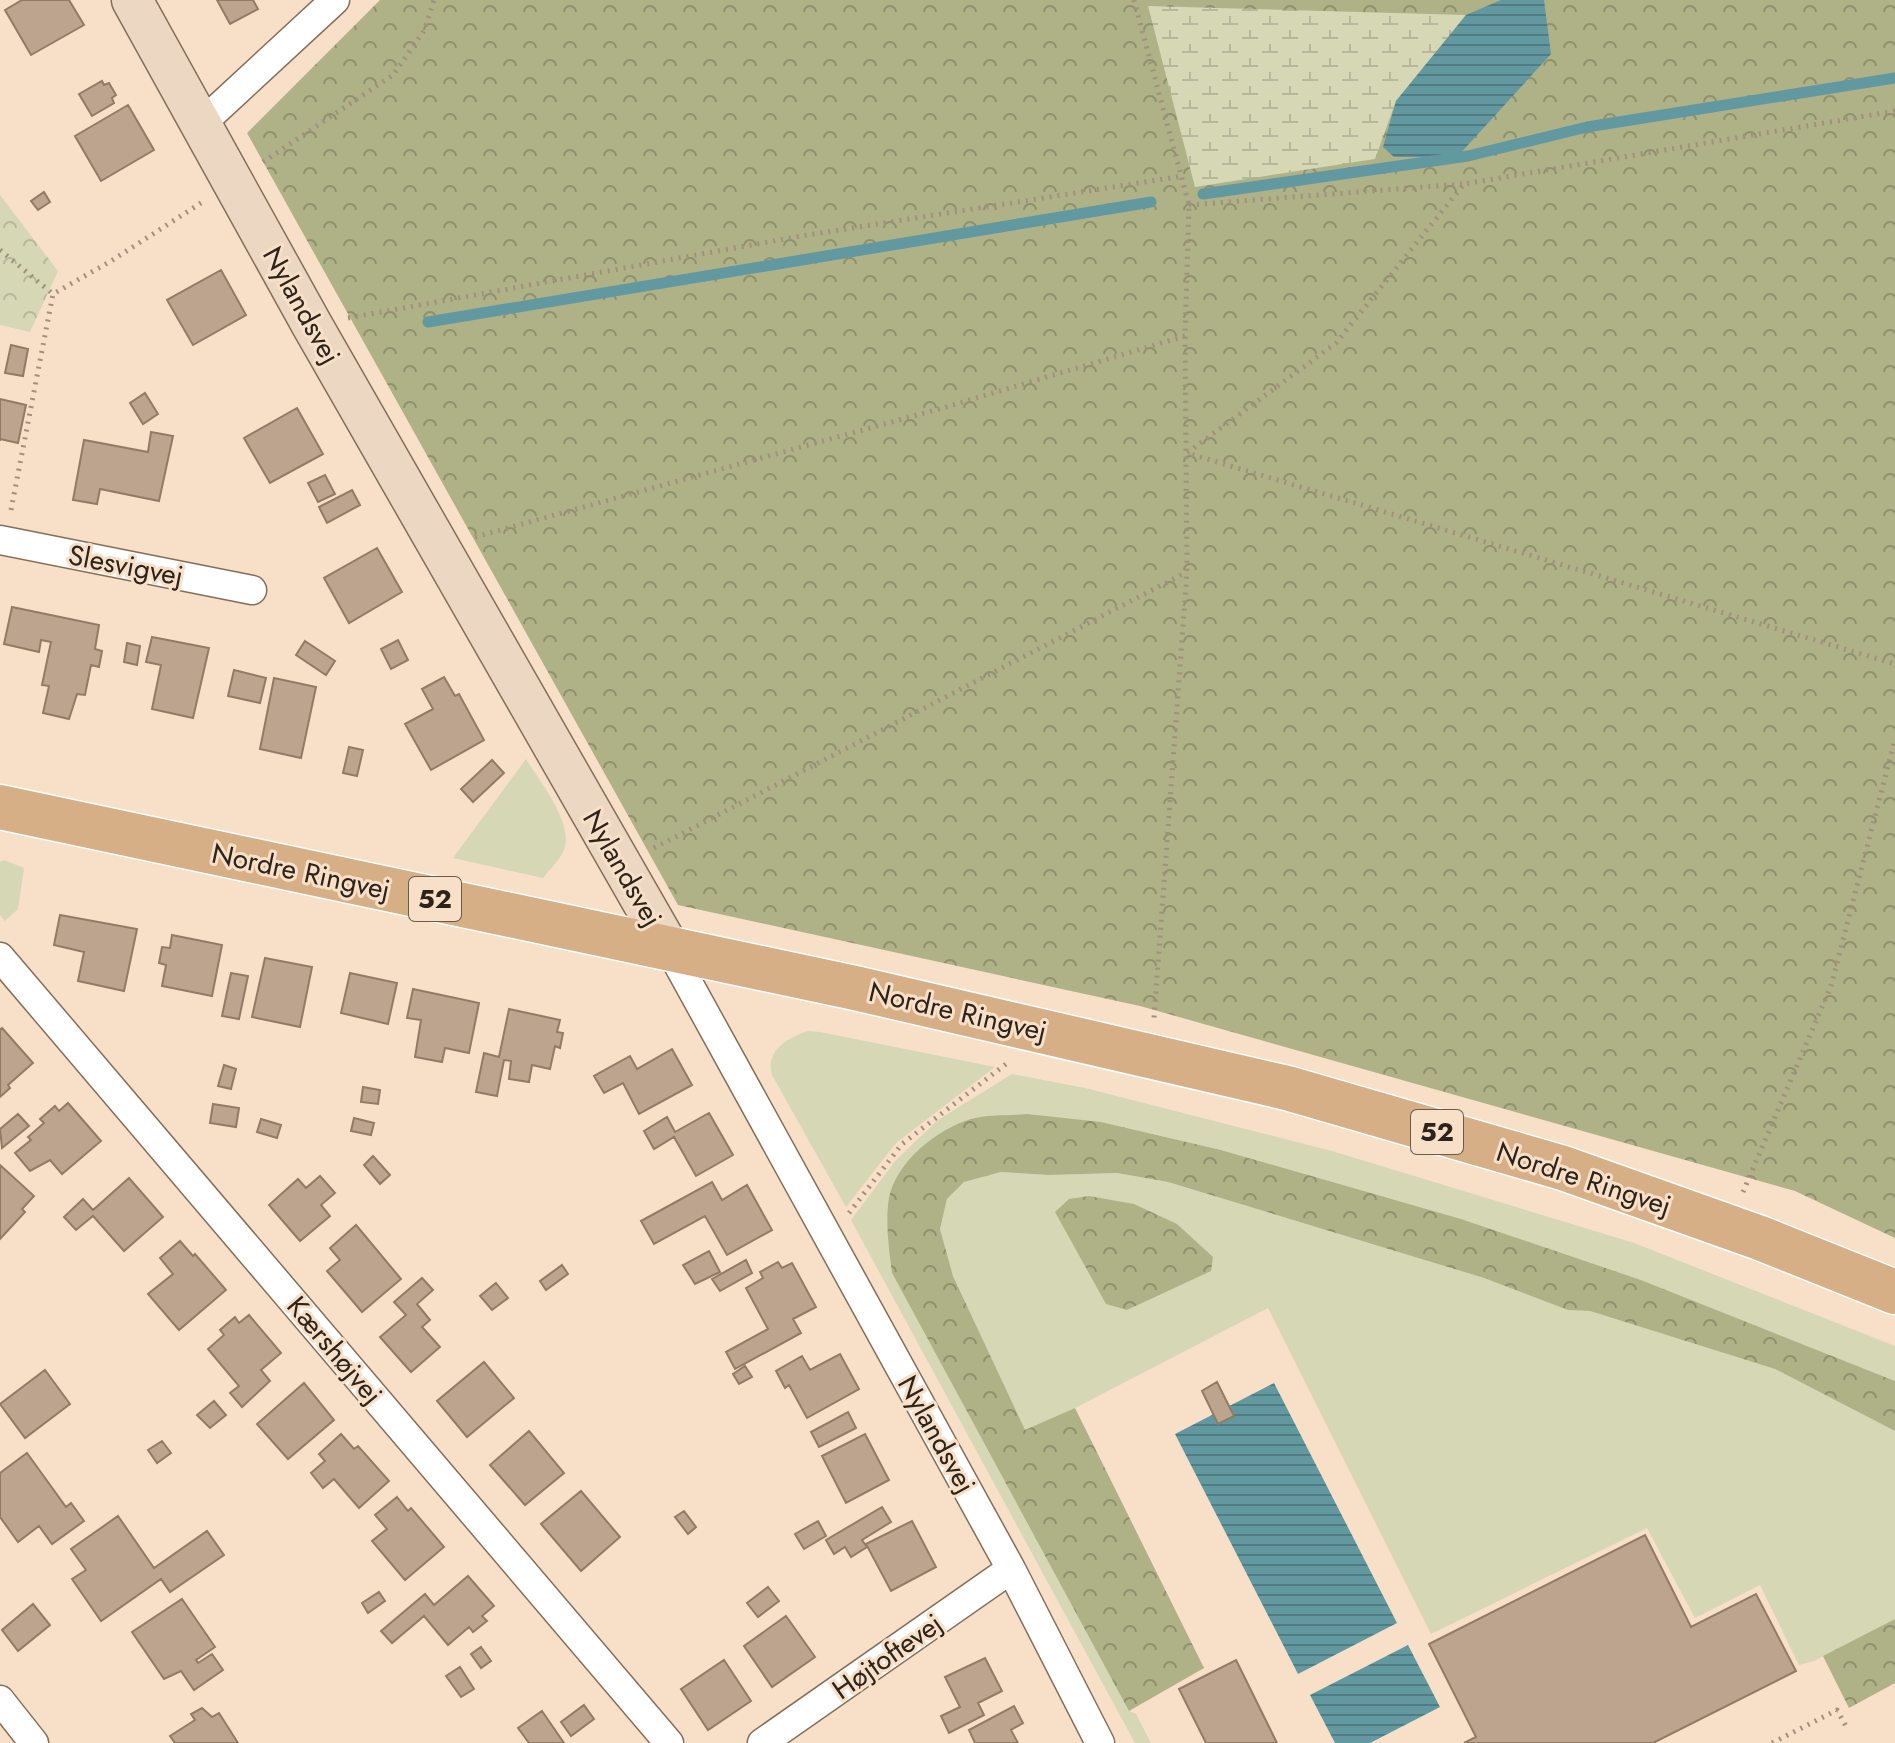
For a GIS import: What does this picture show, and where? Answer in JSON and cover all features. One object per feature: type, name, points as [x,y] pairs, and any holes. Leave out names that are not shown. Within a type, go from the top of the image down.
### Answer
[{"type":"main road","name":"Nordre Ringvej","points":[[0,807],[669,948],[1287,1088],[1563,1168],[1735,1229],[1895,1292]]},
{"type":"street","name":"Nylandsvej","points":[[132,0],[312,325],[669,948],[1011,1569],[1100,1743]]},
{"type":"street","points":[[202,123],[335,0]]},
{"type":"street","name":"Slesvigvej","points":[[3,541],[252,590]]},
{"type":"street","name":"Kærshøjvej","points":[[0,957],[669,1743]]},
{"type":"street","name":"Højtoftevej","points":[[762,1743],[1011,1569]]},
{"type":"street","points":[[0,1700],[34,1743]]},
{"type":"path","points":[[3,541],[53,294],[111,261],[393,75],[424,31],[434,0]]},
{"type":"path","points":[[1134,0],[1189,205],[1185,336],[1187,572],[1152,1055]]},
{"type":"path","points":[[1189,205],[1464,184],[1895,111]]},
{"type":"path","points":[[312,325],[801,236],[1183,176]]},
{"type":"path","points":[[1187,453],[1336,343],[1464,184]]},
{"type":"path","points":[[0,250],[53,294]]},
{"type":"path","points":[[439,547],[939,409],[1185,336]]},
{"type":"path","points":[[1187,453],[1895,664]]},
{"type":"path","points":[[621,865],[1187,572]]},
{"type":"path","points":[[1735,1229],[1742,1194],[1831,986],[1895,739]]},
{"type":"path","points":[[830,1240],[902,1144],[1011,1060],[996,1057]]},
{"type":"path","points":[[1772,1743],[1837,1710],[1846,1726]]},
{"type":"green space","points":[[380,0],[1895,0],[1895,1238],[1795,1191],[1140,1006],[678,905],[247,133]]},
{"type":"green space","points":[[1148,6],[1466,15],[1396,101],[1375,159],[1195,187]]},
{"type":"green space","points":[[0,195],[58,271],[30,332],[0,325]]},
{"type":"green space","points":[[526,759],[555,804],[565,829],[566,841],[559,859],[543,878],[453,858]]},
{"type":"green space","points":[[4,860],[24,868],[18,909],[5,921],[0,915],[0,862]]},
{"type":"green space","points":[[808,1031],[995,1067],[896,1143],[846,1207],[772,1075],[775,1052],[793,1037]]},
{"type":"green space","points":[[1012,1074],[1085,1088],[1332,1151],[1634,1243],[1895,1346],[1895,1381],[1641,1280],[1461,1219],[1221,1150],[1101,1122],[972,1119],[892,1273],[1129,1711],[1136,1714],[1151,1743],[1135,1743],[851,1220],[896,1160],[938,1120]]},
{"type":"green space","points":[[1027,1114],[1101,1122],[1221,1150],[1461,1219],[1641,1280],[1895,1381],[1895,1431],[1775,1369],[1590,1311],[1568,1310],[1484,1278],[1168,1182],[1117,1173],[1049,1175],[1001,1172],[964,1182],[947,1199],[940,1229],[953,1276],[1025,1430],[1075,1408],[1204,1668],[1129,1711],[892,1273],[887,1226],[889,1198],[893,1185],[909,1160],[932,1139],[958,1124],[984,1116]]},
{"type":"green space","points":[[1001,1172],[1049,1175],[1117,1173],[1168,1182],[1484,1278],[1568,1310],[1590,1311],[1775,1369],[1895,1431],[1895,1619],[1814,1661],[1799,1665],[1760,1585],[1695,1618],[1647,1528],[1431,1634],[1268,1308],[1025,1431],[953,1276],[940,1229],[947,1199],[964,1182]]},
{"type":"green space","points":[[1089,1196],[1134,1204],[1177,1224],[1213,1257],[1211,1271],[1127,1310],[1106,1304],[1055,1212],[1069,1199]]},
{"type":"green space","points":[[1895,1619],[1895,1683],[1849,1708],[1823,1656]]},
{"type":"water","points":[[1501,0],[1544,0],[1551,54],[1457,157],[1394,157],[1383,147],[1396,101],[1466,15]]},
{"type":"water","points":[[1274,1383],[1397,1623],[1298,1674],[1175,1434]]},
{"type":"water","points":[[1408,1645],[1440,1707],[1370,1743],[1335,1743],[1310,1695]]},
{"type":"building","points":[[22,0],[69,0],[84,25],[31,55],[5,10]]},
{"type":"building","points":[[217,0],[253,0],[258,9],[230,24]]},
{"type":"building","points":[[102,81],[104,85],[109,83],[116,95],[112,98],[114,103],[92,116],[79,94]]},
{"type":"building","points":[[128,105],[154,150],[101,181],[75,136]]},
{"type":"building","points":[[44,192],[50,202],[38,210],[31,201]]},
{"type":"building","points":[[221,270],[246,315],[193,345],[167,300]]},
{"type":"building","points":[[11,345],[28,349],[23,376],[5,373]]},
{"type":"building","points":[[145,393],[158,414],[143,424],[130,403]]},
{"type":"building","points":[[0,399],[26,405],[18,443],[0,439]]},
{"type":"building","points":[[297,408],[323,454],[270,483],[244,438]]},
{"type":"building","points":[[151,432],[173,436],[159,501],[100,489],[97,504],[73,500],[84,440],[148,452]]},
{"type":"building","points":[[325,475],[335,494],[318,502],[308,483]]},
{"type":"building","points":[[352,490],[360,505],[327,523],[319,507]]},
{"type":"building","points":[[377,548],[402,592],[349,623],[324,578]]},
{"type":"building","points":[[12,607],[99,625],[95,649],[102,651],[99,667],[91,665],[85,695],[77,694],[69,719],[43,713],[49,686],[42,685],[51,642],[41,640],[39,652],[4,644]]},
{"type":"building","points":[[152,637],[209,648],[193,718],[152,709],[161,665],[146,662]]},
{"type":"building","points":[[398,640],[408,660],[391,669],[381,649]]},
{"type":"building","points":[[305,641],[335,661],[326,675],[296,655]]},
{"type":"building","points":[[127,643],[140,646],[137,665],[124,662]]},
{"type":"building","points":[[234,670],[266,678],[260,703],[228,696]]},
{"type":"building","points":[[444,677],[455,696],[459,694],[484,740],[431,770],[405,724],[433,709],[422,689]]},
{"type":"building","points":[[274,678],[316,687],[301,758],[260,749]]},
{"type":"building","points":[[349,747],[363,750],[357,776],[343,773]]},
{"type":"building","points":[[492,760],[504,773],[473,802],[461,789]]},
{"type":"building","points":[[60,915],[137,929],[124,991],[78,981],[84,952],[54,945]]},
{"type":"building","points":[[172,935],[222,945],[212,996],[162,986],[166,965],[159,963],[162,947],[170,948]]},
{"type":"building","points":[[265,958],[312,967],[300,1027],[252,1017]]},
{"type":"building","points":[[231,973],[248,976],[239,1019],[222,1016]]},
{"type":"building","points":[[350,973],[397,983],[388,1024],[341,1013]]},
{"type":"building","points":[[413,989],[479,1003],[469,1053],[445,1048],[442,1062],[415,1057],[421,1020],[407,1018]]},
{"type":"building","points":[[509,1009],[560,1020],[557,1032],[563,1033],[560,1048],[555,1046],[550,1069],[532,1065],[529,1082],[509,1079],[511,1061],[504,1060],[497,1096],[476,1092],[484,1053],[499,1057]]},
{"type":"building","points":[[2,1028],[33,1063],[8,1085],[10,1088],[0,1097],[0,1030]]},
{"type":"building","points":[[672,1049],[692,1085],[639,1114],[623,1083],[604,1093],[594,1076],[630,1056],[637,1069]]},
{"type":"building","points":[[224,1065],[236,1069],[231,1089],[218,1086]]},
{"type":"building","points":[[363,1087],[380,1090],[378,1104],[361,1102]]},
{"type":"building","points":[[68,1103],[101,1141],[62,1174],[50,1160],[30,1171],[15,1153],[31,1140],[28,1137],[44,1123],[40,1119],[55,1106],[59,1111]]},
{"type":"building","points":[[213,1104],[239,1108],[236,1127],[210,1123]]},
{"type":"building","points":[[709,1113],[733,1155],[696,1176],[674,1137],[654,1149],[644,1131],[667,1117],[675,1132]]},
{"type":"building","points":[[18,1114],[29,1126],[2,1148],[0,1129]]},
{"type":"building","points":[[354,1118],[374,1123],[371,1135],[351,1131]]},
{"type":"building","points":[[261,1119],[281,1125],[277,1138],[257,1132]]},
{"type":"building","points":[[373,1156],[390,1175],[380,1184],[364,1165]]},
{"type":"building","points":[[0,1165],[34,1196],[22,1209],[25,1212],[0,1239]]},
{"type":"building","points":[[320,1176],[335,1193],[321,1205],[330,1216],[300,1241],[269,1205],[298,1179],[306,1188]]},
{"type":"building","points":[[129,1178],[163,1217],[124,1251],[93,1216],[76,1230],[64,1217],[83,1199],[93,1210]]},
{"type":"building","points":[[712,1182],[722,1200],[747,1185],[772,1230],[727,1255],[705,1216],[654,1244],[641,1221]]},
{"type":"building","points":[[356,1225],[401,1279],[362,1312],[327,1271],[340,1260],[330,1248]]},
{"type":"building","points":[[180,1241],[226,1290],[179,1330],[148,1294],[173,1274],[160,1258]]},
{"type":"building","points":[[709,1251],[720,1272],[695,1284],[683,1265]]},
{"type":"building","points":[[746,1260],[752,1273],[720,1291],[712,1279]]},
{"type":"building","points":[[778,1262],[782,1268],[792,1263],[816,1307],[793,1319],[801,1333],[735,1369],[726,1352],[768,1329],[746,1288],[763,1278],[760,1272]]},
{"type":"building","points":[[562,1265],[568,1274],[546,1290],[540,1281]]},
{"type":"building","points":[[422,1278],[433,1290],[417,1304],[430,1320],[422,1327],[440,1347],[411,1372],[380,1337],[406,1315],[394,1302]]},
{"type":"building","points":[[496,1283],[508,1298],[492,1310],[480,1296]]},
{"type":"building","points":[[249,1315],[281,1353],[261,1370],[270,1381],[242,1407],[230,1393],[239,1386],[208,1349],[224,1335],[220,1330],[235,1317],[239,1323]]},
{"type":"building","points":[[840,1354],[859,1389],[807,1418],[789,1385],[785,1388],[776,1371],[802,1356],[810,1370]]},
{"type":"building","points":[[484,1362],[514,1398],[467,1437],[437,1401]]},
{"type":"building","points":[[745,1366],[752,1377],[739,1384],[733,1374]]},
{"type":"building","points":[[45,1370],[70,1404],[25,1438],[0,1404]]},
{"type":"building","points":[[1217,1382],[1234,1416],[1218,1424],[1202,1391]]},
{"type":"building","points":[[304,1383],[334,1420],[288,1459],[257,1424]]},
{"type":"building","points":[[214,1401],[226,1415],[210,1428],[197,1415]]},
{"type":"building","points":[[848,1412],[856,1428],[819,1447],[811,1432]]},
{"type":"building","points":[[529,1431],[564,1473],[525,1505],[490,1465]]},
{"type":"building","points":[[341,1434],[354,1449],[358,1446],[389,1481],[359,1508],[334,1479],[323,1488],[311,1473],[325,1461],[319,1454]]},
{"type":"building","points":[[865,1434],[889,1480],[846,1503],[822,1456]]},
{"type":"building","points":[[162,1441],[171,1453],[157,1463],[148,1450]]},
{"type":"building","points":[[27,1453],[66,1507],[71,1503],[84,1521],[52,1544],[39,1526],[18,1542],[0,1517],[0,1473]]},
{"type":"building","points":[[581,1491],[620,1537],[581,1571],[541,1524]]},
{"type":"building","points":[[397,1497],[408,1511],[411,1508],[444,1547],[405,1580],[372,1541],[387,1529],[375,1515]]},
{"type":"building","points":[[882,1507],[891,1522],[862,1540],[867,1547],[851,1557],[845,1547],[834,1554],[826,1540]]},
{"type":"building","points":[[684,1511],[696,1527],[688,1534],[675,1517]]},
{"type":"building","points":[[118,1516],[154,1568],[207,1531],[224,1555],[170,1592],[161,1579],[101,1621],[72,1579],[86,1570],[71,1549]]},
{"type":"building","points":[[818,1521],[826,1536],[804,1549],[795,1534]]},
{"type":"building","points":[[912,1521],[936,1567],[891,1591],[866,1544]]},
{"type":"building","points":[[1645,1535],[1691,1627],[1756,1594],[1796,1671],[1653,1743],[1464,1743],[1476,1737],[1429,1644]]},
{"type":"building","points":[[468,1576],[494,1606],[482,1616],[487,1621],[473,1632],[469,1627],[448,1645],[424,1616],[392,1643],[381,1631],[425,1594],[434,1605]]},
{"type":"building","points":[[768,1587],[779,1601],[758,1617],[747,1603]]},
{"type":"building","points":[[379,1592],[385,1601],[368,1613],[362,1603]]},
{"type":"building","points":[[182,1599],[215,1647],[196,1660],[198,1663],[212,1654],[223,1670],[194,1690],[181,1671],[164,1679],[132,1632]]},
{"type":"building","points":[[33,1604],[50,1625],[18,1651],[2,1630]]},
{"type":"building","points":[[786,1616],[815,1657],[772,1687],[744,1646]]},
{"type":"building","points":[[481,1647],[491,1661],[481,1668],[471,1654]]},
{"type":"building","points":[[985,1658],[1002,1691],[978,1703],[984,1715],[949,1733],[941,1716],[960,1707],[945,1677]]},
{"type":"building","points":[[724,1660],[751,1701],[708,1730],[681,1689]]},
{"type":"building","points":[[1236,1660],[1277,1743],[1206,1743],[1179,1689]]},
{"type":"building","points":[[460,1667],[474,1689],[461,1697],[446,1676]]},
{"type":"building","points":[[584,1705],[594,1719],[571,1736],[561,1722]]},
{"type":"building","points":[[1014,1706],[1023,1723],[1011,1730],[1018,1743],[975,1743],[969,1730]]},
{"type":"building","points":[[202,1708],[212,1717],[219,1713],[238,1743],[175,1743],[170,1736],[195,1720],[191,1714]]},
{"type":"building","points":[[542,1711],[564,1743],[529,1743],[518,1728]]},
{"type":"waterway","points":[[1203,194],[1468,156],[1587,127],[1895,78]]},
{"type":"waterway","points":[[428,322],[1151,202]]}]
